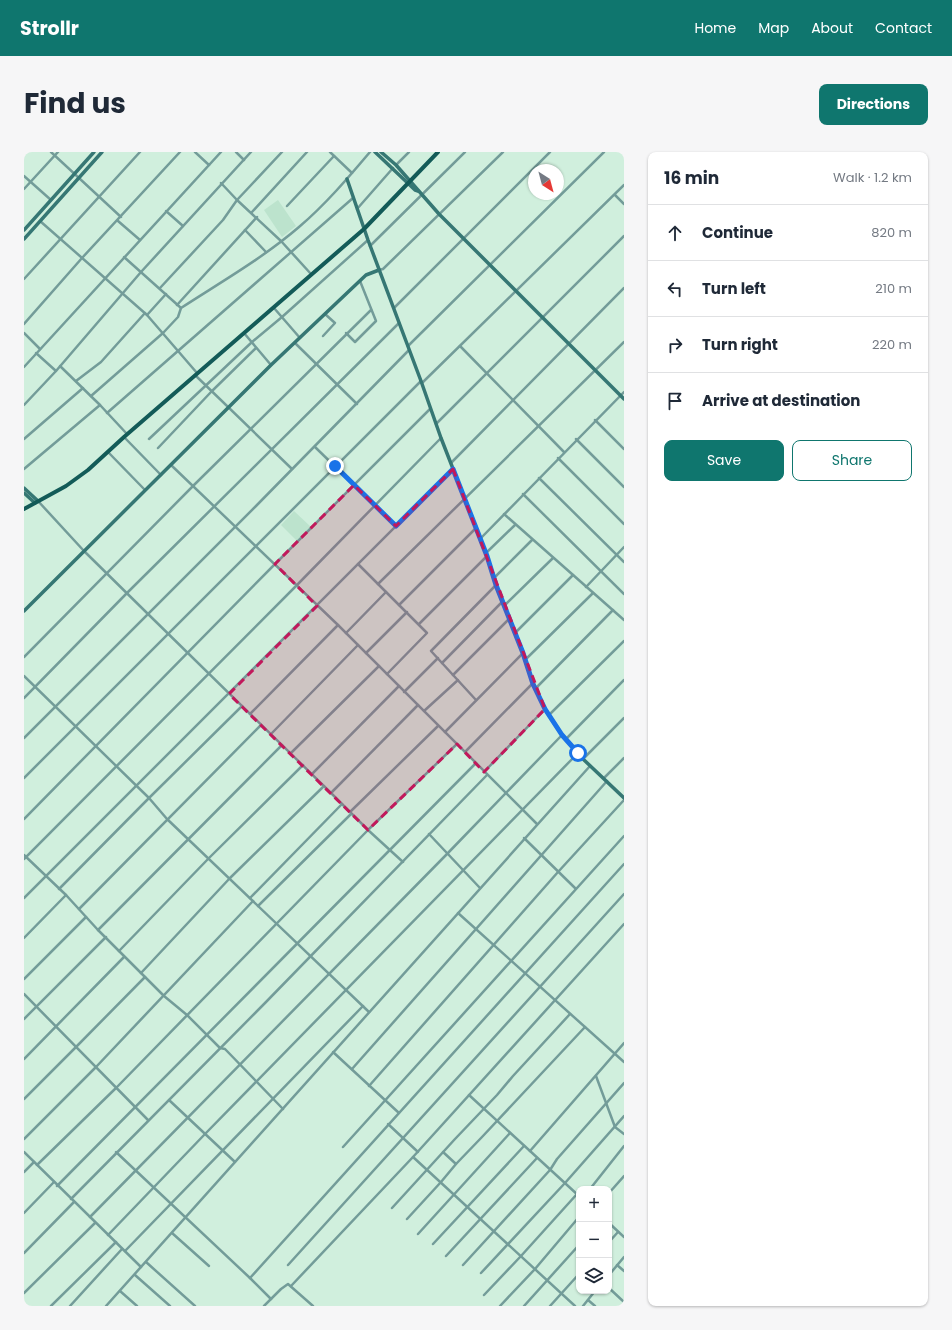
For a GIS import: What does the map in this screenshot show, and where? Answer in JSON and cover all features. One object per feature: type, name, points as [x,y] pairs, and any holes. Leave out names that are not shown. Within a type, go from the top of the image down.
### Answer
[{"type":"main road","points":[[24,509],[38,503],[66,486],[88,470],[196,374],[364,229],[438,152]]},
{"type":"street","points":[[51,152],[121,217]]},
{"type":"street","points":[[24,189],[58,152]]},
{"type":"street","points":[[24,230],[94,152]]},
{"type":"street","points":[[24,239],[102,152]]},
{"type":"street","points":[[24,279],[140,152]]},
{"type":"street","points":[[24,324],[82,258],[180,152]]},
{"type":"street","points":[[195,152],[209,165]]},
{"type":"street","points":[[24,366],[221,152]]},
{"type":"street","points":[[236,152],[244,160]]},
{"type":"street","points":[[24,405],[56,371],[122,293],[221,183],[251,152]]},
{"type":"street","points":[[160,288],[223,220],[237,200],[282,152]]},
{"type":"street","points":[[252,212],[307,152]]},
{"type":"street","points":[[330,152],[352,173]]},
{"type":"street","points":[[91,396],[163,333],[178,317],[181,308],[266,252],[300,226],[347,179],[370,152]]},
{"type":"street","points":[[375,152],[394,167]]},
{"type":"street","points":[[381,152],[408,182],[417,188],[439,214],[624,399]]},
{"type":"street","points":[[357,209],[409,152]]},
{"type":"street","points":[[370,246],[465,152]]},
{"type":"street","points":[[24,611],[271,365],[366,275],[383,269],[502,152]]},
{"type":"street","points":[[393,309],[550,152]]},
{"type":"street","points":[[24,738],[357,404],[408,348],[604,152]]},
{"type":"street","points":[[287,206],[334,156]]},
{"type":"street","points":[[24,176],[51,200]]},
{"type":"street","points":[[347,179],[393,309],[464,500],[476,528],[503,604],[523,653],[533,684],[545,709],[562,735],[583,759],[624,798],[369,1086]]},
{"type":"street","points":[[221,183],[237,200],[252,212],[281,240],[311,274]]},
{"type":"street","points":[[24,778],[335,466],[624,185]]},
{"type":"street","points":[[614,194],[624,204]]},
{"type":"street","points":[[107,413],[179,352],[353,198]]},
{"type":"street","points":[[166,211],[183,226]]},
{"type":"street","points":[[177,305],[256,217]]},
{"type":"street","points":[[118,220],[140,240]]},
{"type":"street","points":[[40,221],[146,314],[211,392],[292,469]]},
{"type":"street","points":[[245,230],[266,252]]},
{"type":"street","points":[[436,424],[624,236]]},
{"type":"street","points":[[149,439],[252,342],[368,240]]},
{"type":"street","points":[[124,257],[181,308]]},
{"type":"street","points":[[346,333],[355,342],[376,322],[360,281]]},
{"type":"street","points":[[451,463],[624,288]]},
{"type":"street","points":[[76,381],[101,362],[166,294]]},
{"type":"street","points":[[274,308],[300,338]]},
{"type":"street","points":[[24,657],[346,333],[371,310]]},
{"type":"street","points":[[323,336],[334,323],[325,314]]},
{"type":"street","points":[[24,698],[271,449],[399,323]]},
{"type":"street","points":[[24,333],[40,349]]},
{"type":"street","points":[[244,333],[271,365]]},
{"type":"street","points":[[378,584],[624,342]]},
{"type":"street","points":[[295,343],[357,404]]},
{"type":"street","points":[[460,346],[564,452]]},
{"type":"street","points":[[158,448],[211,392],[256,348]]},
{"type":"street","points":[[36,353],[56,371]]},
{"type":"street","points":[[60,366],[100,405],[161,475]]},
{"type":"street","points":[[24,439],[83,388]]},
{"type":"street","points":[[480,539],[576,439],[624,392]]},
{"type":"street","points":[[24,469],[100,405]]},
{"type":"street","points":[[24,819],[430,409]]},
{"type":"street","points":[[595,420],[624,449]]},
{"type":"street","points":[[283,1109],[225,1049],[220,1048],[188,1015],[164,996],[124,957],[66,895],[25,857],[296,586],[441,438]]},
{"type":"street","points":[[576,439],[624,487]]},
{"type":"street","points":[[314,447],[396,526]]},
{"type":"street","points":[[108,452],[146,491]]},
{"type":"street","points":[[558,458],[624,524]]},
{"type":"street","points":[[171,465],[338,625],[537,824]]},
{"type":"street","points":[[24,898],[230,694],[453,469]]},
{"type":"street","points":[[539,478],[624,562]]},
{"type":"street","points":[[24,488],[107,574],[303,765],[350,813],[402,862]]},
{"type":"street","points":[[24,493],[38,503]]},
{"type":"street","points":[[523,494],[624,594]]},
{"type":"street","points":[[504,514],[624,620]]},
{"type":"street","points":[[419,624],[515,525]]},
{"type":"street","points":[[399,605],[476,528]]},
{"type":"street","points":[[494,578],[532,540]]},
{"type":"street","points":[[586,587],[624,547]]},
{"type":"street","points":[[442,663],[553,558]]},
{"type":"street","points":[[358,564],[427,633],[387,674]]},
{"type":"street","points":[[515,634],[573,576]]},
{"type":"street","points":[[476,700],[431,651],[496,585]]},
{"type":"street","points":[[346,633],[386,592]]},
{"type":"street","points":[[525,660],[593,593]]},
{"type":"street","points":[[535,688],[613,610]]},
{"type":"street","points":[[366,654],[406,612]]},
{"type":"street","points":[[453,675],[509,619]]},
{"type":"street","points":[[250,714],[338,625]]},
{"type":"street","points":[[549,715],[624,641]]},
{"type":"street","points":[[271,734],[358,645]]},
{"type":"street","points":[[445,732],[523,653]]},
{"type":"street","points":[[404,692],[438,658]]},
{"type":"street","points":[[291,754],[379,666]]},
{"type":"street","points":[[24,676],[137,786],[167,819],[369,1012]]},
{"type":"street","points":[[424,711],[458,680]]},
{"type":"street","points":[[566,739],[624,680]]},
{"type":"street","points":[[465,752],[533,684]]},
{"type":"street","points":[[312,774],[399,686]]},
{"type":"street","points":[[331,793],[418,705]]},
{"type":"street","points":[[59,889],[148,798],[242,706]]},
{"type":"street","points":[[484,772],[545,709]]},
{"type":"street","points":[[583,759],[624,718]]},
{"type":"street","points":[[79,909],[262,725]]},
{"type":"street","points":[[258,906],[438,726]]},
{"type":"street","points":[[90,1217],[562,735]]},
{"type":"street","points":[[37,1165],[117,1087],[368,830],[457,744]]},
{"type":"street","points":[[98,930],[282,745]]},
{"type":"street","points":[[108,1235],[578,753]]},
{"type":"street","points":[[352,1070],[624,758]]},
{"type":"street","points":[[58,1186],[476,763]]},
{"type":"street","points":[[120,951],[209,858],[303,765]]},
{"type":"street","points":[[108,1306],[524,838],[590,766]]},
{"type":"street","points":[[71,1199],[311,956],[487,774]]},
{"type":"street","points":[[141,973],[230,878],[324,786]]},
{"type":"street","points":[[250,898],[342,804]]},
{"type":"street","points":[[429,834],[463,872],[480,888]]},
{"type":"street","points":[[343,1147],[386,1101],[575,888],[624,836]]},
{"type":"street","points":[[524,838],[575,888]]},
{"type":"street","points":[[250,1278],[624,864]]},
{"type":"street","points":[[288,1264],[624,894]]},
{"type":"street","points":[[24,938],[66,895]]},
{"type":"street","points":[[24,1139],[96,1067],[254,901]]},
{"type":"street","points":[[458,913],[624,1062]]},
{"type":"street","points":[[24,979],[86,917]]},
{"type":"street","points":[[291,1286],[418,1152],[624,924]]},
{"type":"street","points":[[24,1019],[106,938]]},
{"type":"street","points":[[24,1059],[124,957]]},
{"type":"street","points":[[24,1100],[145,976]]},
{"type":"street","points":[[24,994],[76,1048],[136,1106],[148,1120]]},
{"type":"street","points":[[125,1251],[362,1006]]},
{"type":"street","points":[[392,1208],[570,1014]]},
{"type":"street","points":[[407,1219],[456,1164],[585,1027]]},
{"type":"street","points":[[530,1151],[624,1042]]},
{"type":"street","points":[[333,1052],[399,1113]]},
{"type":"street","points":[[596,1075],[615,1127],[624,1134]]},
{"type":"street","points":[[463,1265],[495,1232],[550,1170],[557,1159],[624,1083]]},
{"type":"street","points":[[469,1095],[576,1193]]},
{"type":"street","points":[[169,1100],[235,1162]]},
{"type":"street","points":[[481,1274],[565,1183],[624,1116]]},
{"type":"street","points":[[388,1124],[418,1152]]},
{"type":"street","points":[[418,1234],[510,1133]]},
{"type":"street","points":[[433,1244],[524,1146]]},
{"type":"street","points":[[592,1186],[624,1146]]},
{"type":"street","points":[[24,1152],[95,1223],[142,1267]]},
{"type":"street","points":[[116,1152],[250,1278],[270,1299]]},
{"type":"street","points":[[443,1152],[456,1164]]},
{"type":"street","points":[[413,1157],[575,1306]]},
{"type":"street","points":[[446,1256],[537,1158]]},
{"type":"street","points":[[24,1172],[34,1162]]},
{"type":"street","points":[[612,1190],[624,1176]]},
{"type":"street","points":[[24,1213],[54,1182]]},
{"type":"street","points":[[484,1295],[576,1197]]},
{"type":"street","points":[[24,1253],[74,1202]]},
{"type":"street","points":[[500,1306],[535,1269],[576,1221]]},
{"type":"street","points":[[24,1293],[95,1223]]},
{"type":"street","points":[[612,1227],[624,1237]]},
{"type":"street","points":[[612,1239],[618,1232]]},
{"type":"street","points":[[172,1233],[209,1266]]},
{"type":"street","points":[[51,1306],[116,1242]]},
{"type":"street","points":[[524,1306],[576,1248]]},
{"type":"street","points":[[70,1306],[122,1249]]},
{"type":"street","points":[[612,1271],[624,1257]]},
{"type":"street","points":[[146,1262],[195,1306]]},
{"type":"street","points":[[617,1265],[624,1271]]},
{"type":"street","points":[[135,1275],[170,1306]]},
{"type":"street","points":[[550,1306],[576,1277]]},
{"type":"street","points":[[264,1306],[288,1284],[313,1306]]},
{"type":"street","points":[[120,1291],[137,1306]]},
{"type":"street","points":[[612,1291],[624,1302]]},
{"type":"street","points":[[583,1306],[593,1294]]},
{"type":"street","points":[[588,1300],[595,1306]]},
{"type":"highlighted area","points":[[453,469],[545,709],[484,772],[457,744],[368,830],[229,694],[317,606],[275,564],[354,485],[396,526]]},
{"type":"shaded area","points":[[278,200],[296,226],[282,237],[264,210]]},
{"type":"shaded area","points":[[294,511],[311,527],[297,541],[281,525]]},
{"type":"route","points":[[335,466],[396,526],[453,469],[487,556],[496,585],[523,653],[533,684],[545,709],[562,735],[578,753]]}]
